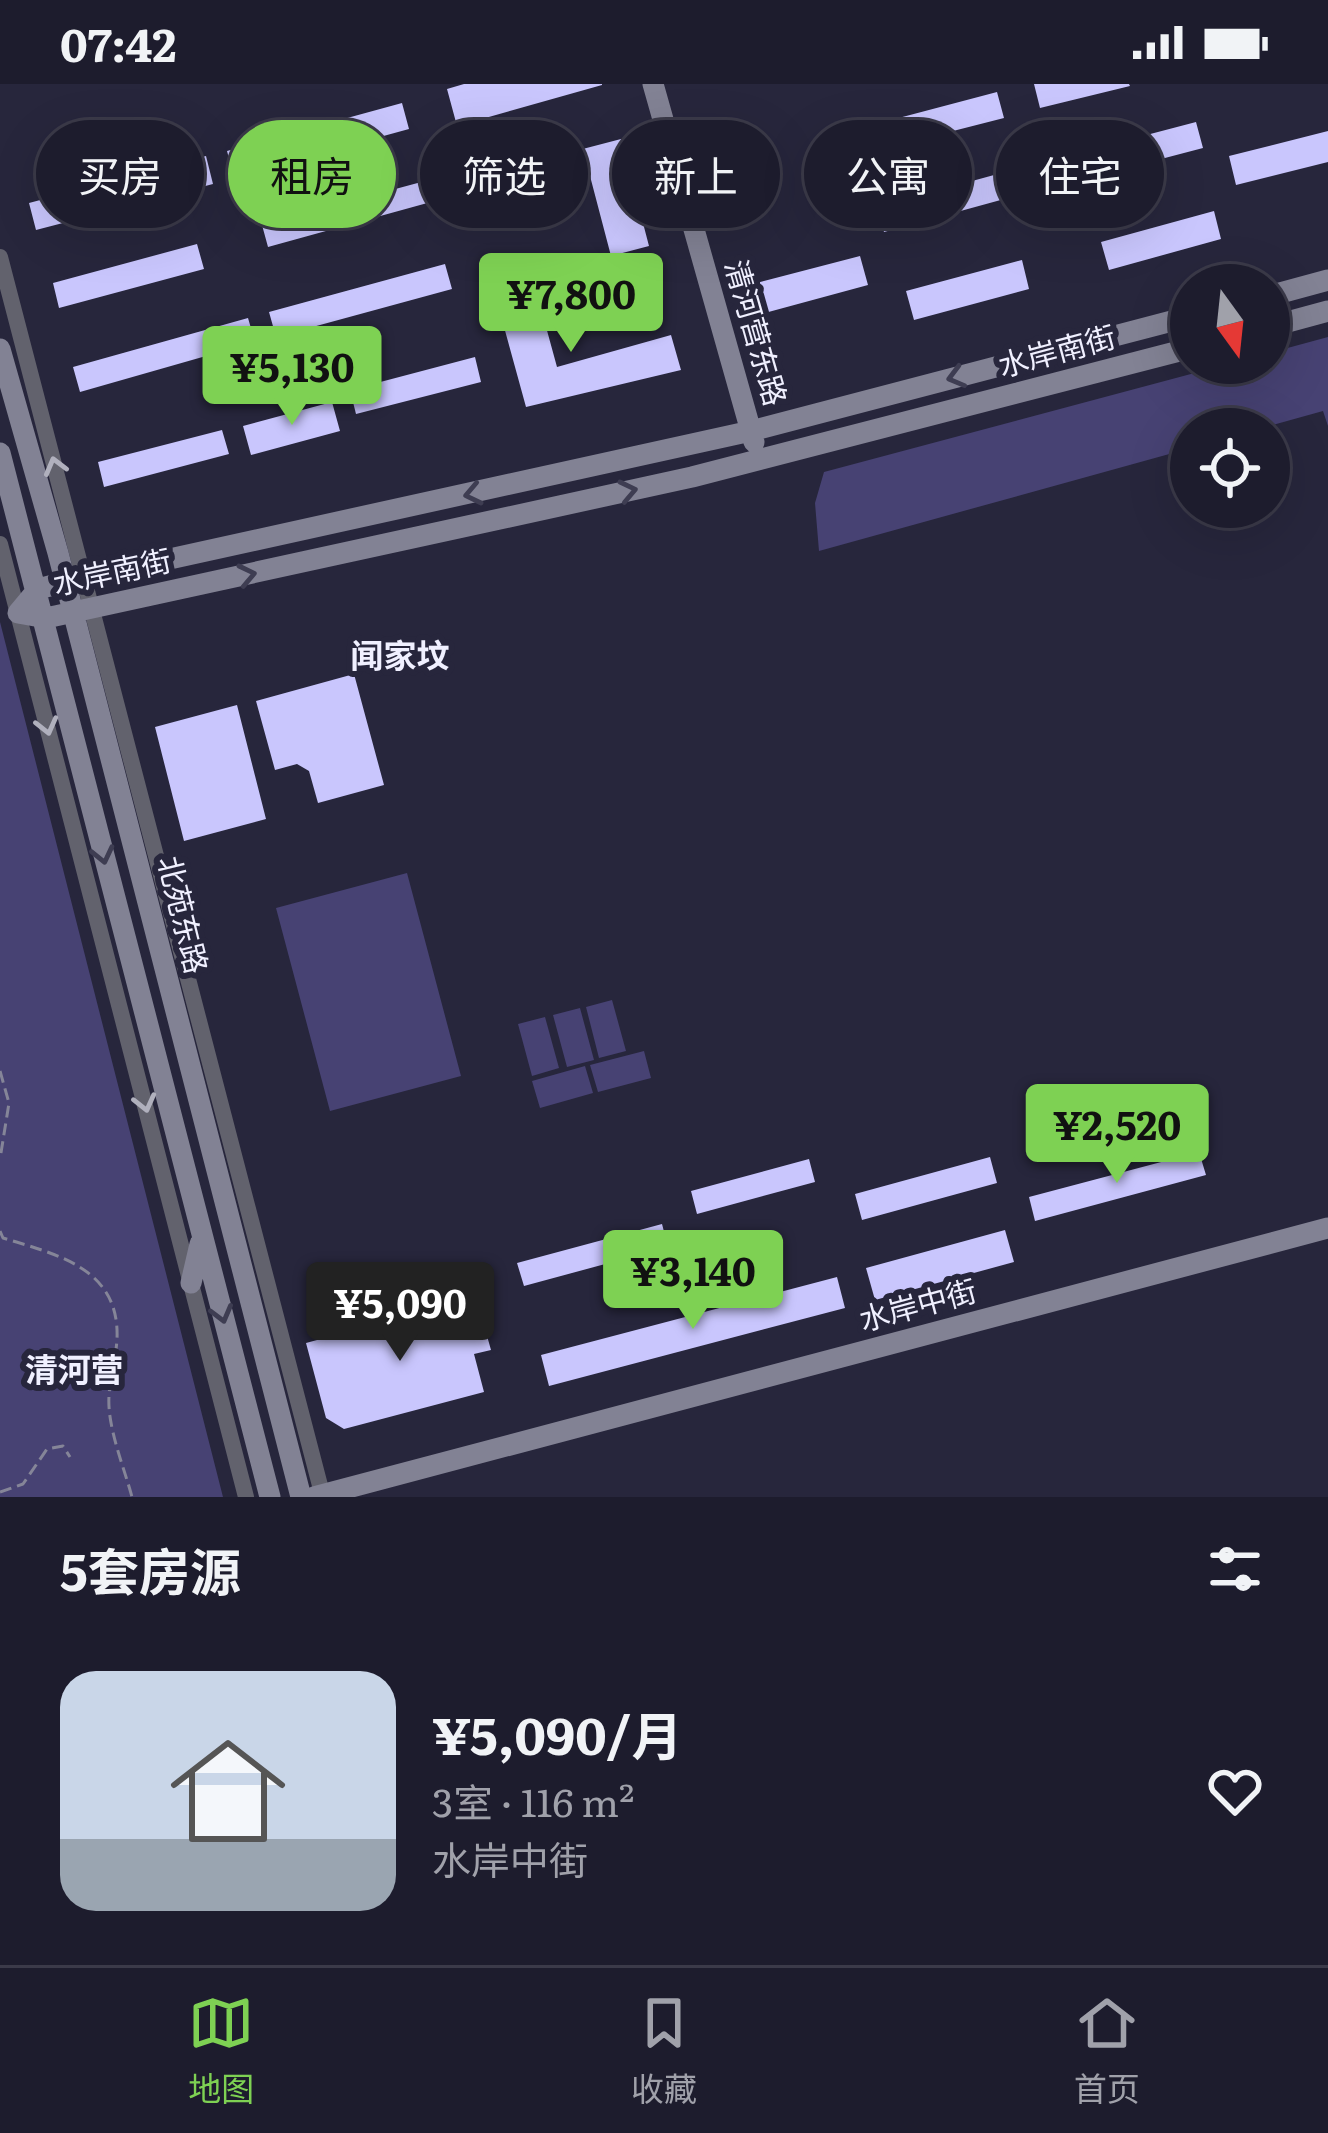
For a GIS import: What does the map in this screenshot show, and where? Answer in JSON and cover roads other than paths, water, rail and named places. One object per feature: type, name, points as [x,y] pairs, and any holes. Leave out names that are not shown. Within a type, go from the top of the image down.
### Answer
[{"type":"street","name":"清河营东路","points":[[653,84],[759,461]]},
{"type":"street","points":[[0,257],[75,580]]},
{"type":"street","points":[[1290,290],[1328,280]]},
{"type":"street","points":[[1290,321],[1328,311]]},
{"type":"street","name":"水岸南街","points":[[1170,321],[751,430],[38,589],[18,613],[46,618],[82,611],[759,461],[1170,353]]},
{"type":"street","name":"北苑东路","points":[[0,349],[75,580],[129,829],[315,1496]]},
{"type":"street","name":"北苑东路","points":[[0,453],[270,1497]]},
{"type":"street","points":[[0,544],[246,1497]]},
{"type":"street","points":[[82,611],[141,805],[315,1496]]},
{"type":"street","points":[[129,829],[141,805]]},
{"type":"street","name":"水岸中街","points":[[315,1496],[1328,1228]]},
{"type":"street","points":[[191,1283],[202,1238]]},
{"type":"district","name":"闻家坟","points":[[400,656]]},
{"type":"district","name":"清河营","points":[[74,1370]]}]
